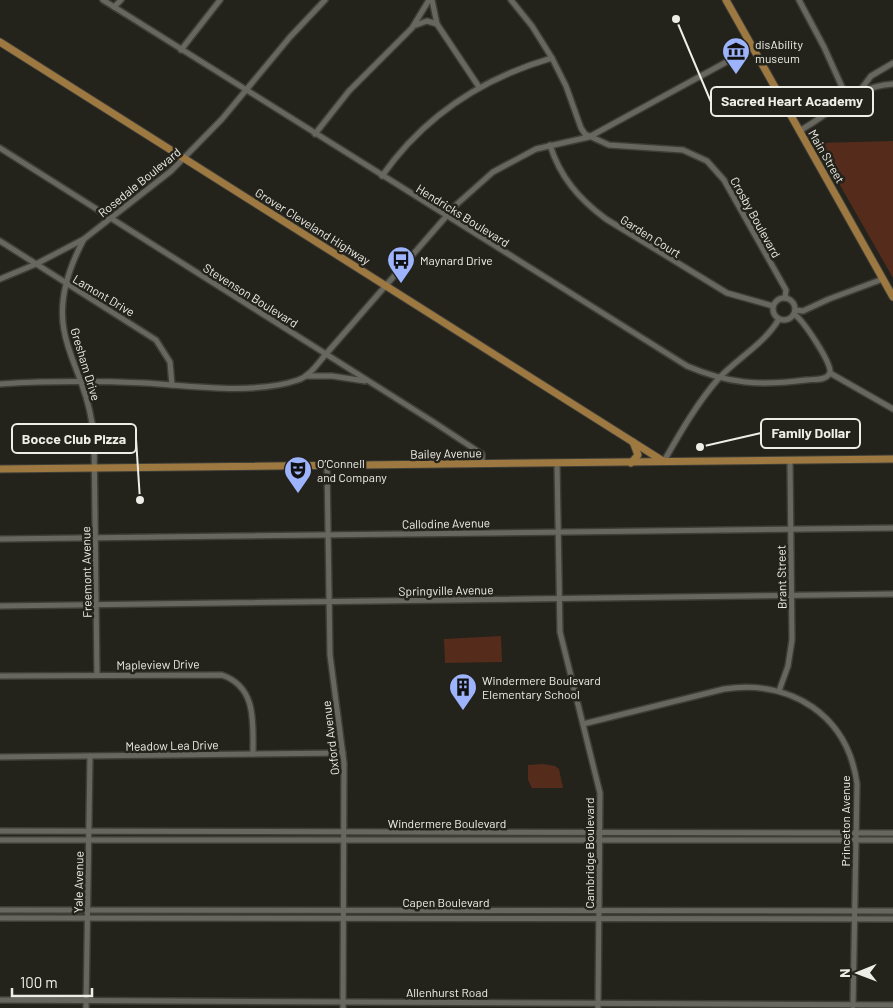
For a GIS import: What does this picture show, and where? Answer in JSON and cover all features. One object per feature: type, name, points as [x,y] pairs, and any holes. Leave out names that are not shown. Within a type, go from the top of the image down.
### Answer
[{"type":"main road","name":"Main Street","points":[[726,0],[893,297]]},
{"type":"main road","name":"Grover Cleveland Highway","points":[[0,42],[664,462]]},
{"type":"main road","points":[[631,463],[638,454],[638,450],[632,440]]},
{"type":"main road","name":"Bailey Avenue","points":[[0,469],[893,459]]},
{"type":"street","name":"Hendricks Boulevard","points":[[102,0],[672,358],[719,379],[767,384],[824,379],[830,373]]},
{"type":"street","points":[[114,7],[121,0]]},
{"type":"street","points":[[181,50],[220,0]]},
{"type":"street","name":"Rosedale Boulevard","points":[[0,279],[36,264],[84,239],[141,196],[185,159],[290,37],[325,0]]},
{"type":"street","points":[[430,0],[437,24],[479,87]]},
{"type":"street","points":[[315,134],[349,91],[413,26],[430,0]]},
{"type":"street","points":[[511,0],[532,26],[552,58],[566,86],[581,128],[589,137]]},
{"type":"street","points":[[799,0],[824,47],[847,98]]},
{"type":"street","points":[[413,26],[427,21],[437,24]]},
{"type":"street","points":[[306,376],[468,192],[493,172],[521,156],[550,145],[589,137],[752,48]]},
{"type":"street","points":[[382,176],[420,131],[448,107],[479,87],[515,70],[552,58]]},
{"type":"street","points":[[859,92],[871,76],[893,63]]},
{"type":"street","points":[[799,131],[847,98],[875,86],[893,84]]},
{"type":"street","name":"Crosby Boulevard","points":[[589,137],[609,145],[683,150],[707,161],[724,180],[786,290],[785,298],[794,303],[794,312],[802,320],[810,337],[831,366],[830,373]]},
{"type":"street","name":"Garden Court","points":[[550,145],[566,181],[581,199],[601,215],[727,293],[773,306]]},
{"type":"street","name":"Stevenson Boulevard","points":[[0,148],[482,454],[482,464]]},
{"type":"street","name":"Gresham Drive","points":[[84,239],[69,270],[63,305],[64,331],[82,382],[92,421],[96,468]]},
{"type":"street","name":"Lamont Drive","points":[[0,241],[156,340],[170,362],[172,385]]},
{"type":"street","points":[[779,320],[789,319],[794,312],[803,311],[829,298],[883,279]]},
{"type":"street","points":[[779,320],[774,315],[773,306],[779,299],[785,298]]},
{"type":"street","points":[[664,462],[698,405],[719,379],[747,352],[772,332],[779,320]]},
{"type":"street","points":[[830,373],[893,409]]},
{"type":"street","points":[[0,384],[82,382],[252,386],[286,383],[306,376],[332,376],[368,381]]},
{"type":"street","name":"Brant Street","points":[[779,691],[791,653],[790,461]]},
{"type":"street","name":"Cambridge Boulevard","points":[[557,463],[560,632],[600,793],[598,1006]]},
{"type":"street","name":"Oxford Avenue","points":[[327,466],[328,601],[331,667],[344,753],[343,1008]]},
{"type":"street","name":"Freemont Avenue","points":[[96,468],[97,675]]},
{"type":"street","name":"Callodine Avenue","points":[[0,538],[893,528]]},
{"type":"street","name":"Springville Avenue","points":[[0,606],[893,594]]},
{"type":"street","name":"Mapleview Drive","points":[[0,676],[215,674],[228,677],[245,690],[251,702],[253,754]]},
{"type":"street","name":"Princeton Avenue","points":[[583,724],[724,689],[752,687],[779,691],[813,707],[829,721],[842,739],[852,759],[857,780],[853,1006]]},
{"type":"street","name":"Meadow Lea Drive","points":[[0,757],[344,753]]},
{"type":"street","name":"Yale Avenue","points":[[86,1008],[90,756]]},
{"type":"street","name":"Windermere Boulevard","points":[[0,831],[893,833]]},
{"type":"street","name":"Windermere Boulevard","points":[[0,840],[893,840]]},
{"type":"street","name":"Capen Boulevard","points":[[0,910],[893,912]]},
{"type":"street","name":"Capen Boulevard","points":[[0,918],[893,919]]},
{"type":"street","name":"Allenhurst Road","points":[[0,1000],[343,1001],[598,1006],[893,1005]]},
{"type":"shaded area","points":[[893,141],[893,278],[816,143]]},
{"type":"shaded area","points":[[501,636],[502,662],[445,663],[444,639]]},
{"type":"shaded area","points":[[543,764],[555,766],[559,769],[563,788],[532,788],[528,780],[528,765]]},
{"type":"place","name":"Sacred Heart Academy","points":[[676,19]]},
{"type":"place","name":"disAbility museum","points":[[736,75]]},
{"type":"place","name":"Maynard Drive","points":[[401,284]]},
{"type":"place","name":"Family Dollar","points":[[700,447]]},
{"type":"place","name":"O’Connell and Company","points":[[298,494]]},
{"type":"place","name":"Bocce Club Pizza","points":[[140,500]]},
{"type":"place","name":"Windermere Boulevard Elementary School","points":[[463,711]]}]
